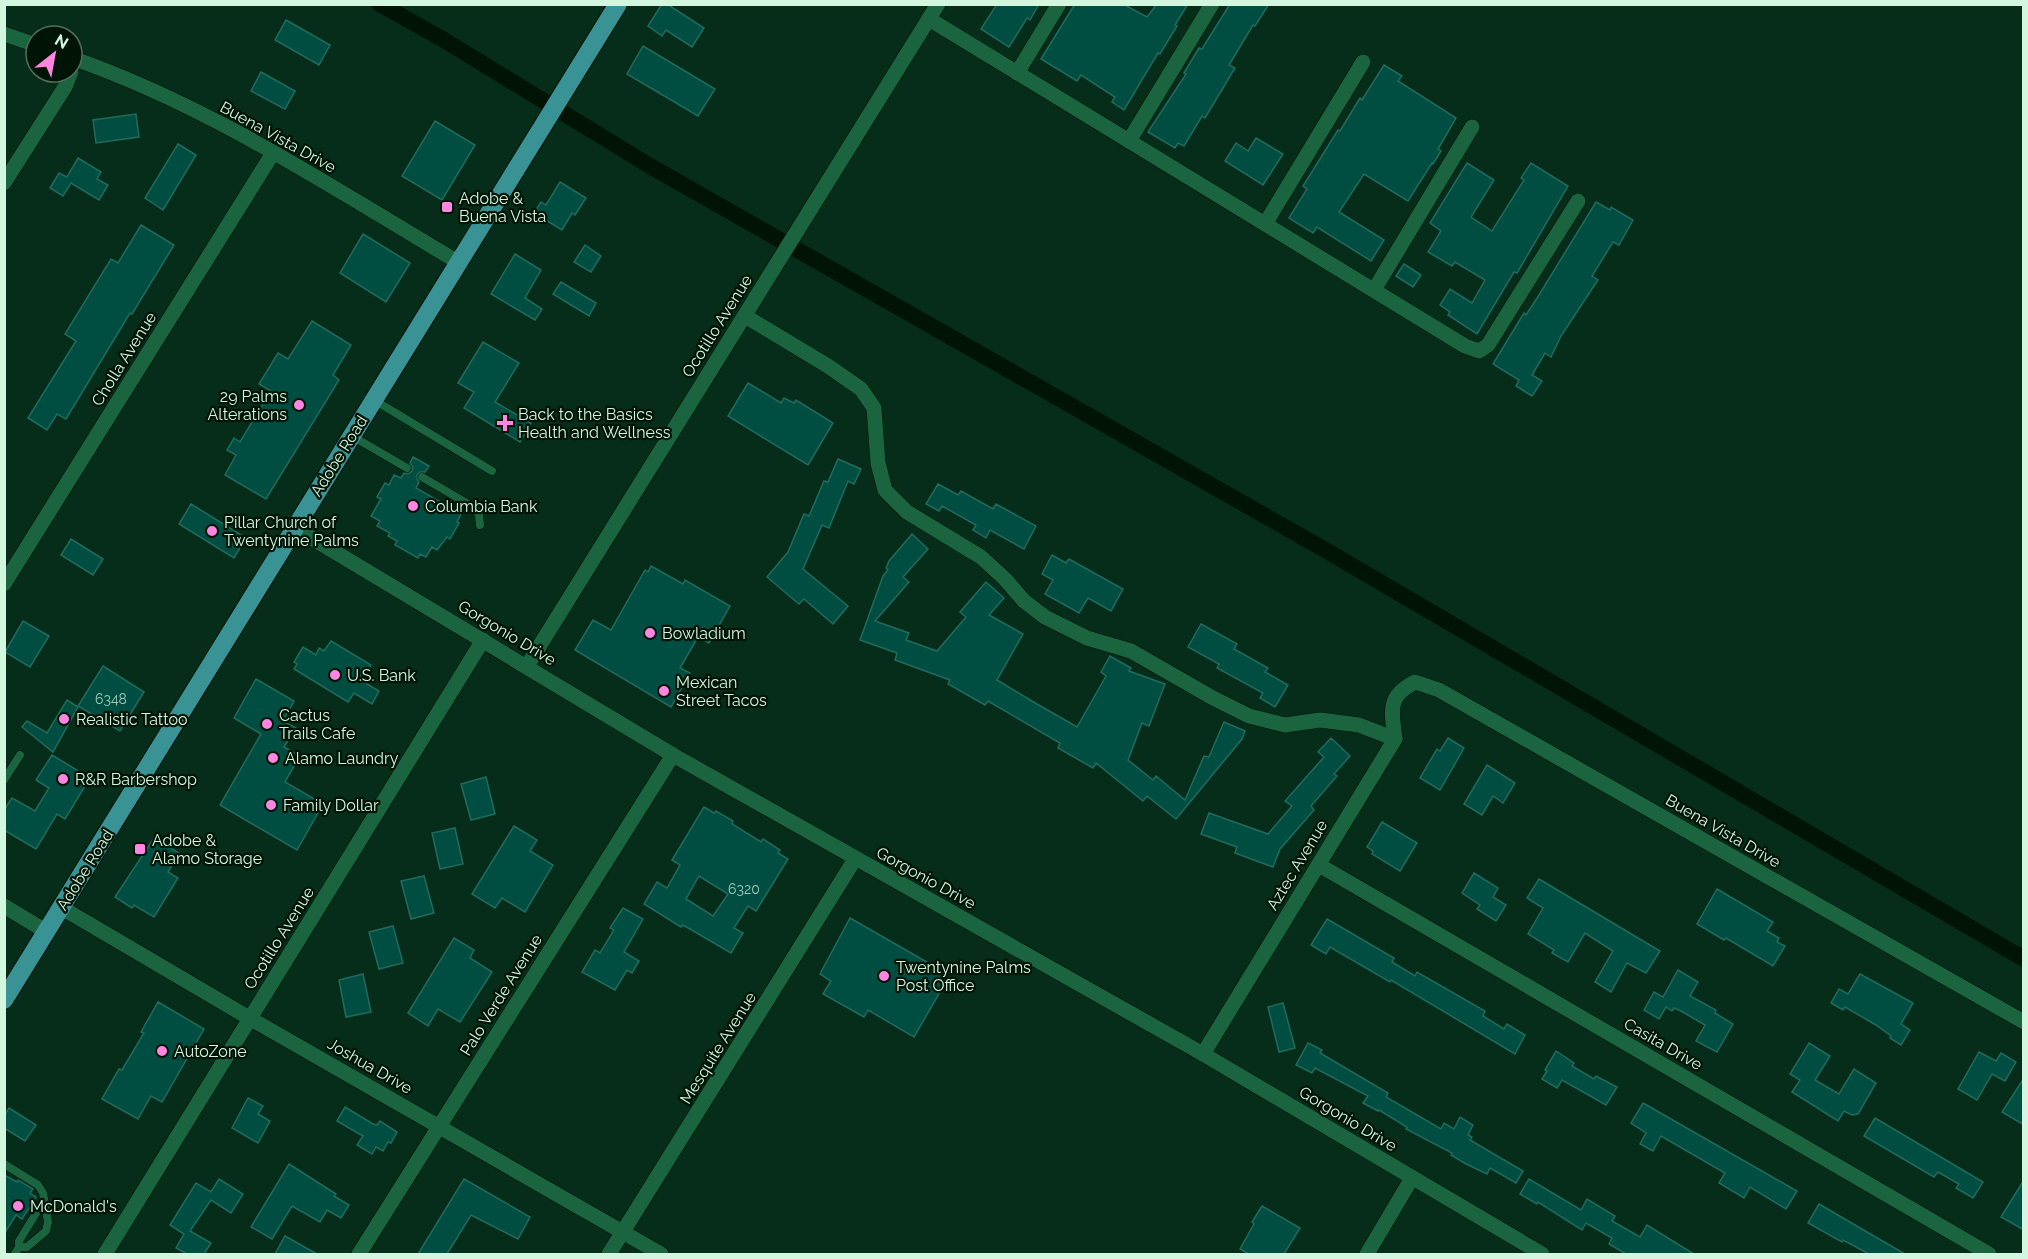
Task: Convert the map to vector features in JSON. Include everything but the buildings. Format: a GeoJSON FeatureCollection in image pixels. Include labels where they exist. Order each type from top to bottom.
{"type":"FeatureCollection","features":[{"type":"Feature","properties":{"kind":"main road","name":"Adobe Road"},"geometry":{"type":"LineString","coordinates":[[4,1000],[618,4]]}},
{"type":"Feature","properties":{"kind":"street","name":"Ocotillo Avenue"},"geometry":{"type":"LineString","coordinates":[[526,666],[938,4]]}},
{"type":"Feature","properties":{"kind":"street"},"geometry":{"type":"LineString","coordinates":[[1017,73],[1059,4]]}},
{"type":"Feature","properties":{"kind":"street"},"geometry":{"type":"LineString","coordinates":[[1130,141],[1212,4]]}},
{"type":"Feature","properties":{"kind":"street"},"geometry":{"type":"LineString","coordinates":[[929,19],[1465,346],[1479,351],[1488,345],[1578,201]]}},
{"type":"Feature","properties":{"kind":"street"},"geometry":{"type":"LineString","coordinates":[[4,34],[24,41]]}},
{"type":"Feature","properties":{"kind":"street"},"geometry":{"type":"LineString","coordinates":[[1265,224],[1363,62]]}},
{"type":"Feature","properties":{"kind":"street","name":"Buena Vista Drive"},"geometry":{"type":"LineString","coordinates":[[84,68],[170,98],[273,153],[458,262]]}},
{"type":"Feature","properties":{"kind":"street"},"geometry":{"type":"LineString","coordinates":[[4,183],[66,84]]}},
{"type":"Feature","properties":{"kind":"street"},"geometry":{"type":"LineString","coordinates":[[1374,290],[1472,127]]}},
{"type":"Feature","properties":{"kind":"street","name":"Cholla Avenue"},"geometry":{"type":"LineString","coordinates":[[4,584],[273,153]]}},
{"type":"Feature","properties":{"kind":"street"},"geometry":{"type":"LineString","coordinates":[[745,316],[828,366],[861,389],[873,408],[878,463],[885,490],[907,512],[981,557],[1024,601],[1045,617],[1087,639],[1131,651],[1249,716],[1285,724],[1320,720],[1359,725],[1395,740]]}},
{"type":"Feature","properties":{"kind":"street","name":"Gorgonio Drive"},"geometry":{"type":"LineString","coordinates":[[296,528],[673,755],[1203,1054],[1542,1254]]}},
{"type":"Feature","properties":{"kind":"street","name":"Ocotillo Avenue"},"geometry":{"type":"LineString","coordinates":[[105,1254],[483,640]]}},
{"type":"Feature","properties":{"kind":"street","name":"Buena Vista Drive"},"geometry":{"type":"LineString","coordinates":[[1395,740],[1392,706],[1402,689],[1415,682],[1439,690],[2024,1023]]}},
{"type":"Feature","properties":{"kind":"street","name":"Aztec Avenue"},"geometry":{"type":"LineString","coordinates":[[1203,1054],[1395,740]]}},
{"type":"Feature","properties":{"kind":"street","name":"Palo Verde Avenue"},"geometry":{"type":"LineString","coordinates":[[359,1254],[673,755]]}},
{"type":"Feature","properties":{"kind":"street","name":"Mesquite Avenue"},"geometry":{"type":"LineString","coordinates":[[609,1254],[855,859]]}},
{"type":"Feature","properties":{"kind":"street","name":"Casita Drive"},"geometry":{"type":"LineString","coordinates":[[1319,865],[1989,1254]]}},
{"type":"Feature","properties":{"kind":"street"},"geometry":{"type":"LineString","coordinates":[[4,906],[47,932]]}},
{"type":"Feature","properties":{"kind":"street","name":"Joshua Drive"},"geometry":{"type":"LineString","coordinates":[[62,908],[662,1254]]}},
{"type":"Feature","properties":{"kind":"street"},"geometry":{"type":"LineString","coordinates":[[1367,1254],[1412,1178]]}},
{"type":"Feature","properties":{"kind":"lane"},"geometry":{"type":"LineString","coordinates":[[374,400],[492,471]]}},
{"type":"Feature","properties":{"kind":"lane"},"geometry":{"type":"LineString","coordinates":[[352,436],[406,468]]}},
{"type":"Feature","properties":{"kind":"lane"},"geometry":{"type":"LineString","coordinates":[[422,477],[475,508],[479,515],[480,525]]}},
{"type":"Feature","properties":{"kind":"lane"},"geometry":{"type":"LineString","coordinates":[[4,780],[20,755]]}},
{"type":"Feature","properties":{"kind":"lane"},"geometry":{"type":"LineString","coordinates":[[4,1164],[38,1185],[43,1193],[48,1222],[46,1232],[27,1247],[17,1251]]}},
{"type":"Feature","properties":{"kind":"lane"},"geometry":{"type":"LineString","coordinates":[[17,1251],[19,1241],[43,1202]]}},
{"type":"Feature","properties":{"kind":"waterway"},"geometry":{"type":"LineString","coordinates":[[380,4],[444,40],[650,166],[1327,551],[2024,959]]}},
{"type":"Feature","properties":{"kind":"place","name":"Adobe & Buena Vista"},"geometry":{"type":"Point","coordinates":[447,207]}},
{"type":"Feature","properties":{"kind":"place","name":"29 Palms Alterations"},"geometry":{"type":"Point","coordinates":[299,405]}},
{"type":"Feature","properties":{"kind":"place","name":"Back to the Basics Health and Wellness"},"geometry":{"type":"Point","coordinates":[505,423]}},
{"type":"Feature","properties":{"kind":"place","name":"Columbia Bank"},"geometry":{"type":"Point","coordinates":[413,506]}},
{"type":"Feature","properties":{"kind":"place","name":"Pillar Church of Twentynine Palms"},"geometry":{"type":"Point","coordinates":[212,531]}},
{"type":"Feature","properties":{"kind":"place","name":"Bowladium"},"geometry":{"type":"Point","coordinates":[650,633]}},
{"type":"Feature","properties":{"kind":"place","name":"U.S. Bank"},"geometry":{"type":"Point","coordinates":[335,675]}},
{"type":"Feature","properties":{"kind":"place","name":"Mexican Street Tacos"},"geometry":{"type":"Point","coordinates":[664,691]}},
{"type":"Feature","properties":{"kind":"place","name":"Realistic Tattoo"},"geometry":{"type":"Point","coordinates":[64,719]}},
{"type":"Feature","properties":{"kind":"place","name":"Cactus Trails Cafe"},"geometry":{"type":"Point","coordinates":[267,724]}},
{"type":"Feature","properties":{"kind":"place","name":"Alamo Laundry"},"geometry":{"type":"Point","coordinates":[273,758]}},
{"type":"Feature","properties":{"kind":"place","name":"R&R Barbershop"},"geometry":{"type":"Point","coordinates":[63,779]}},
{"type":"Feature","properties":{"kind":"place","name":"Family Dollar"},"geometry":{"type":"Point","coordinates":[271,805]}},
{"type":"Feature","properties":{"kind":"place","name":"Adobe & Alamo Storage"},"geometry":{"type":"Point","coordinates":[140,849]}},
{"type":"Feature","properties":{"kind":"place","name":"Twentynine Palms Post Office"},"geometry":{"type":"Point","coordinates":[884,976]}},
{"type":"Feature","properties":{"kind":"place","name":"AutoZone"},"geometry":{"type":"Point","coordinates":[162,1051]}},
{"type":"Feature","properties":{"kind":"place","name":"McDonald's"},"geometry":{"type":"Point","coordinates":[18,1206]}}]}
